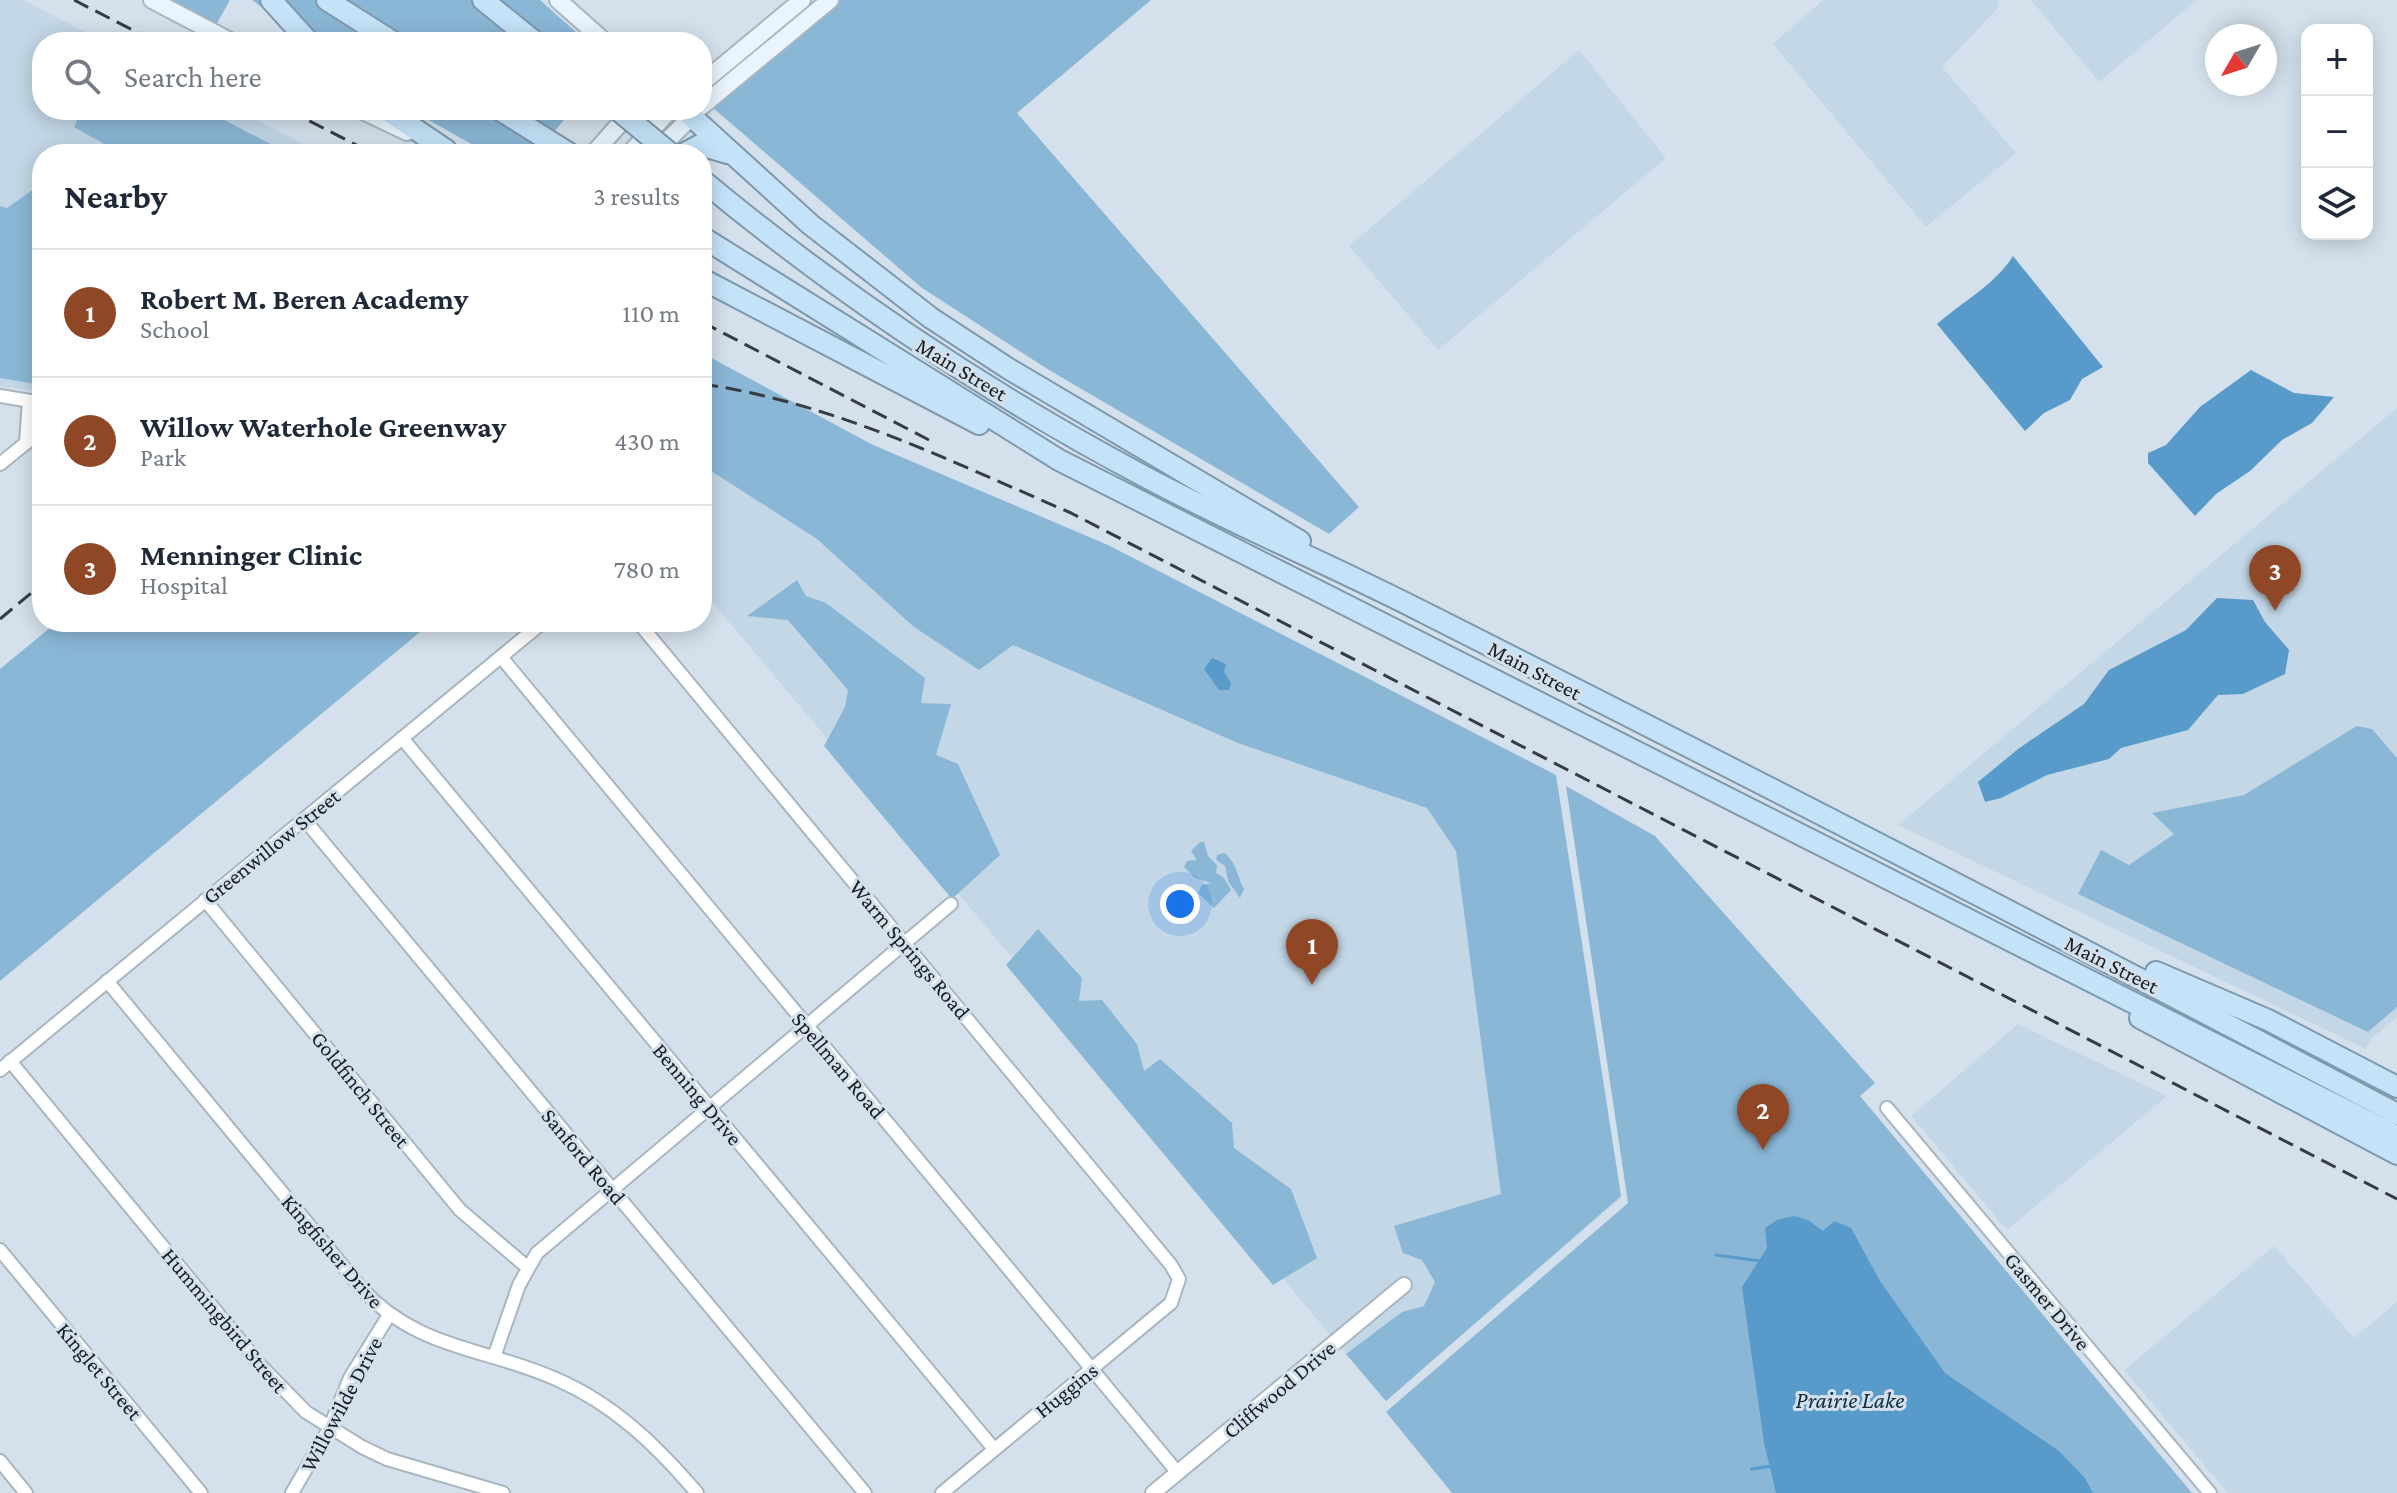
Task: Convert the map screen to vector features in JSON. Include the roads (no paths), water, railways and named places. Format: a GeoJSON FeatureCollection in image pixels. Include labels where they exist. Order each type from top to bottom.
{"type":"FeatureCollection","features":[{"type":"Feature","properties":{"kind":"highway"},"geometry":{"type":"LineString","coordinates":[[271,0],[300,32]]}},
{"type":"Feature","properties":{"kind":"highway"},"geometry":{"type":"LineString","coordinates":[[327,0],[377,32]]}},
{"type":"Feature","properties":{"kind":"highway"},"geometry":{"type":"LineString","coordinates":[[483,0],[523,32]]}},
{"type":"Feature","properties":{"kind":"highway"},"geometry":{"type":"LineString","coordinates":[[402,120],[439,144]]}},
{"type":"Feature","properties":{"kind":"highway"},"geometry":{"type":"LineString","coordinates":[[516,120],[554,144]]}},
{"type":"Feature","properties":{"kind":"highway"},"geometry":{"type":"LineString","coordinates":[[630,120],[659,144]]}},
{"type":"Feature","properties":{"kind":"highway"},"geometry":{"type":"LineString","coordinates":[[701,120],[731,154],[811,225],[931,318],[1009,369],[1297,537],[1314,556]]}},
{"type":"Feature","properties":{"kind":"highway"},"geometry":{"type":"LineString","coordinates":[[712,148],[731,154]]}},
{"type":"Feature","properties":{"kind":"highway","name":"Main Street"},"geometry":{"type":"LineString","coordinates":[[712,188],[927,350],[1140,474],[1314,556],[2125,970],[2397,1114]]}},
{"type":"Feature","properties":{"kind":"highway","name":"Main Street"},"geometry":{"type":"LineString","coordinates":[[712,243],[1084,473],[2397,1136]]}},
{"type":"Feature","properties":{"kind":"highway"},"geometry":{"type":"LineString","coordinates":[[712,284],[1013,442],[1084,473]]}},
{"type":"Feature","properties":{"kind":"highway"},"geometry":{"type":"LineString","coordinates":[[2008,937],[2168,1035],[2397,1154]]}},
{"type":"Feature","properties":{"kind":"highway"},"geometry":{"type":"LineString","coordinates":[[2125,970],[2148,968],[2268,1020],[2397,1087]]}},
{"type":"Feature","properties":{"kind":"main road"},"geometry":{"type":"LineString","coordinates":[[152,0],[213,32]]}},
{"type":"Feature","properties":{"kind":"main road"},"geometry":{"type":"LineString","coordinates":[[558,0],[594,32]]}},
{"type":"Feature","properties":{"kind":"main road"},"geometry":{"type":"LineString","coordinates":[[712,76],[809,4],[830,0]]}},
{"type":"Feature","properties":{"kind":"main road"},"geometry":{"type":"LineString","coordinates":[[712,93],[809,4]]}},
{"type":"Feature","properties":{"kind":"main road"},"geometry":{"type":"LineString","coordinates":[[382,120],[434,144]]}},
{"type":"Feature","properties":{"kind":"main road"},"geometry":{"type":"LineString","coordinates":[[602,144],[623,120]]}},
{"type":"Feature","properties":{"kind":"main road"},"geometry":{"type":"LineString","coordinates":[[638,144],[661,120]]}},
{"type":"Feature","properties":{"kind":"main road"},"geometry":{"type":"LineString","coordinates":[[663,144],[685,120]]}},
{"type":"Feature","properties":{"kind":"street"},"geometry":{"type":"LineString","coordinates":[[0,396],[32,401]]}},
{"type":"Feature","properties":{"kind":"street"},"geometry":{"type":"LineString","coordinates":[[26,443],[32,416]]}},
{"type":"Feature","properties":{"kind":"street"},"geometry":{"type":"LineString","coordinates":[[0,464],[32,438]]}},
{"type":"Feature","properties":{"kind":"street","name":"Greenwillow Street"},"geometry":{"type":"LineString","coordinates":[[5,1066],[531,632]]}},
{"type":"Feature","properties":{"kind":"street","name":"Warm Springs Road"},"geometry":{"type":"LineString","coordinates":[[646,632],[1171,1265],[1179,1279]]}},
{"type":"Feature","properties":{"kind":"street","name":"Spellman Road"},"geometry":{"type":"LineString","coordinates":[[501,657],[1178,1473]]}},
{"type":"Feature","properties":{"kind":"street","name":"Benning Drive"},"geometry":{"type":"LineString","coordinates":[[402,738],[994,1449]]}},
{"type":"Feature","properties":{"kind":"street","name":"Sanford Road"},"geometry":{"type":"LineString","coordinates":[[304,819],[865,1493]]}},
{"type":"Feature","properties":{"kind":"street","name":"Goldfinch Street"},"geometry":{"type":"LineString","coordinates":[[205,900],[460,1210],[527,1267]]}},
{"type":"Feature","properties":{"kind":"street"},"geometry":{"type":"LineString","coordinates":[[494,1357],[527,1267],[553,1238],[951,904]]}},
{"type":"Feature","properties":{"kind":"street","name":"Kingfisher Drive"},"geometry":{"type":"LineString","coordinates":[[107,981],[361,1288],[389,1315],[435,1341],[554,1378],[617,1414],[662,1453],[697,1493]]}},
{"type":"Feature","properties":{"kind":"street","name":"Hummingbird Street"},"geometry":{"type":"LineString","coordinates":[[5,1066],[271,1378],[329,1429],[387,1459],[503,1493]]}},
{"type":"Feature","properties":{"kind":"street","name":"Gasmer Drive"},"geometry":{"type":"LineString","coordinates":[[1887,1108],[2210,1493]]}},
{"type":"Feature","properties":{"kind":"street","name":"Kinglet Street"},"geometry":{"type":"LineString","coordinates":[[0,1250],[201,1493]]}},
{"type":"Feature","properties":{"kind":"street","name":"Huggins"},"geometry":{"type":"LineString","coordinates":[[942,1493],[1171,1303],[1179,1279]]}},
{"type":"Feature","properties":{"kind":"street","name":"Cliffwood Drive"},"geometry":{"type":"LineString","coordinates":[[1153,1493],[1404,1285]]}},
{"type":"Feature","properties":{"kind":"street","name":"Willowilde Drive"},"geometry":{"type":"LineString","coordinates":[[292,1493],[329,1429],[350,1378],[389,1315]]}},
{"type":"Feature","properties":{"kind":"street"},"geometry":{"type":"LineString","coordinates":[[0,1461],[26,1493]]}},
{"type":"Feature","properties":{"kind":"water"},"geometry":{"type":"Polygon","coordinates":[[[2013,256],[2103,367],[2082,379],[2070,400],[2044,413],[2025,431],[1937,324],[1988,284],[2013,256]]]}},
{"type":"Feature","properties":{"kind":"water"},"geometry":{"type":"Polygon","coordinates":[[[2251,370],[2294,393],[2334,397],[2312,423],[2282,440],[2250,471],[2216,494],[2195,516],[2148,463],[2148,453],[2166,445],[2200,407],[2251,370]]]}},
{"type":"Feature","properties":{"kind":"water"},"geometry":{"type":"Polygon","coordinates":[[[2217,598],[2253,600],[2265,622],[2289,650],[2285,674],[2243,694],[2218,695],[2188,730],[2121,748],[2109,759],[2047,775],[2001,798],[1985,802],[1978,782],[2018,749],[2084,704],[2109,670],[2186,630],[2217,598]]]}},
{"type":"Feature","properties":{"kind":"water"},"geometry":{"type":"Polygon","coordinates":[[[1212,658],[1226,664],[1224,672],[1231,683],[1229,690],[1219,690],[1204,669],[1212,658]]]}},
{"type":"Feature","properties":{"kind":"water","name":"Prairie Lake"},"geometry":{"type":"Polygon","coordinates":[[[1794,1216],[1808,1220],[1823,1231],[1834,1221],[1851,1228],[1880,1281],[1945,1373],[2059,1451],[2085,1478],[2093,1493],[1776,1493],[1764,1443],[1742,1287],[1767,1248],[1765,1228],[1777,1220],[1794,1216]]]}},
{"type":"Feature","properties":{"kind":"waterway"},"geometry":{"type":"LineString","coordinates":[[1716,1255],[1760,1261]]}},
{"type":"Feature","properties":{"kind":"waterway"},"geometry":{"type":"LineString","coordinates":[[1752,1469],[1772,1466]]}},
{"type":"Feature","properties":{"kind":"railway"},"geometry":{"type":"LineString","coordinates":[[74,0],[136,32]]}},
{"type":"Feature","properties":{"kind":"railway"},"geometry":{"type":"LineString","coordinates":[[308,120],[354,144]]}},
{"type":"Feature","properties":{"kind":"railway"},"geometry":{"type":"LineString","coordinates":[[712,327],[929,440]]}},
{"type":"Feature","properties":{"kind":"railway"},"geometry":{"type":"LineString","coordinates":[[712,386],[751,393],[845,419],[936,454],[1071,513],[2397,1199]]}},
{"type":"Feature","properties":{"kind":"railway"},"geometry":{"type":"LineString","coordinates":[[0,619],[32,592]]}},
{"type":"Feature","properties":{"kind":"place","name":"Menninger Clinic"},"geometry":{"type":"Point","coordinates":[2275,611]}},
{"type":"Feature","properties":{"kind":"place","name":"Robert M. Beren Academy"},"geometry":{"type":"Point","coordinates":[1312,985]}},
{"type":"Feature","properties":{"kind":"place","name":"Willow Waterhole Greenway"},"geometry":{"type":"Point","coordinates":[1763,1150]}}]}
